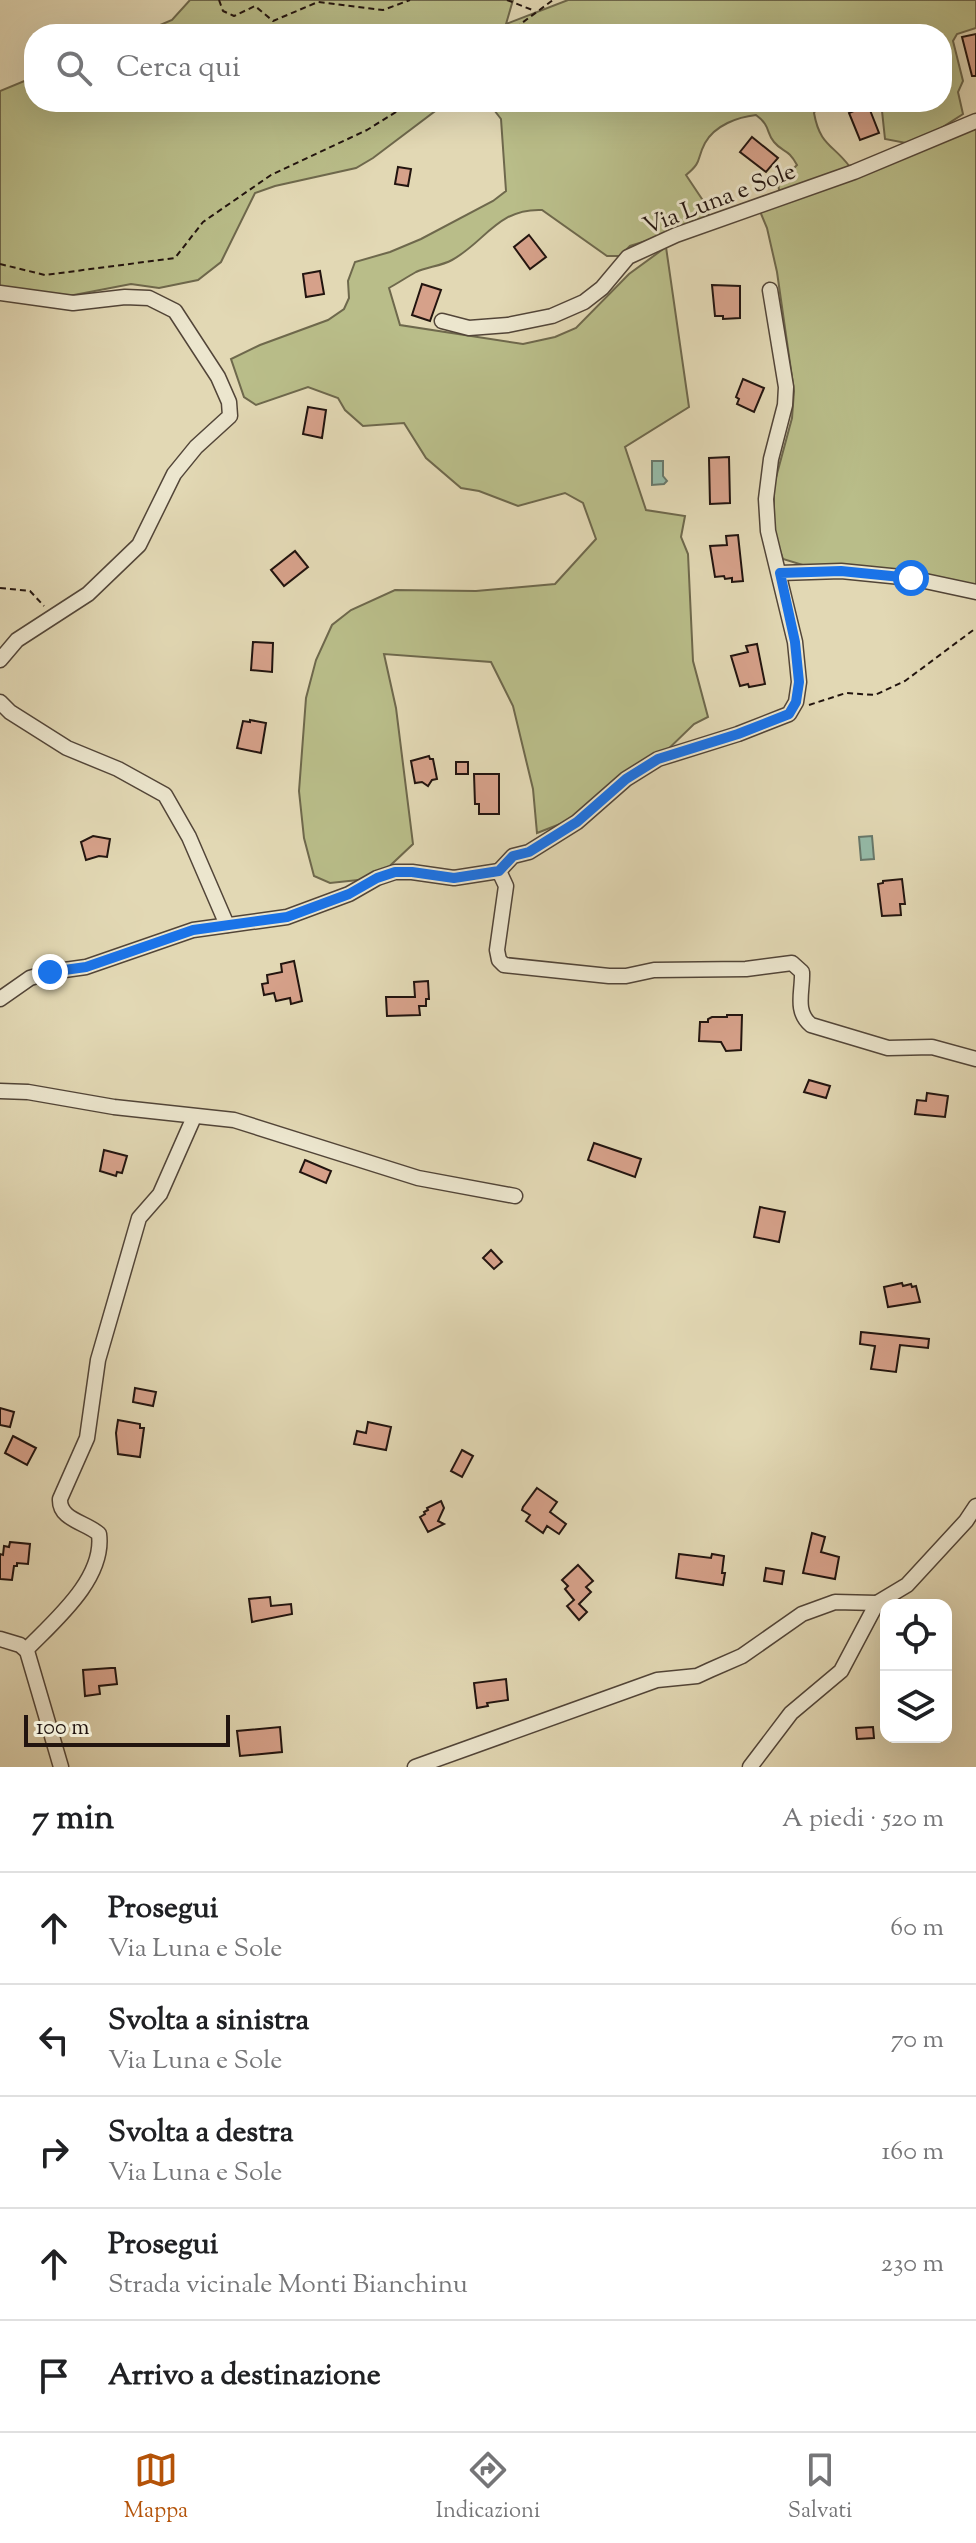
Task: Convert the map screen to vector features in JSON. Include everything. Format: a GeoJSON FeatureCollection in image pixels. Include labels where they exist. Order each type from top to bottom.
{"type":"FeatureCollection","features":[{"type":"Feature","properties":{"kind":"street","name":"Via Luna e Sole"},"geometry":{"type":"LineString","coordinates":[[442,321],[469,328],[508,325],[552,316],[584,302],[602,288],[628,257],[676,235],[854,172],[976,121]]}},
{"type":"Feature","properties":{"kind":"street"},"geometry":{"type":"LineString","coordinates":[[0,999],[30,978],[86,967],[193,930],[287,917],[349,894],[395,872],[454,878],[499,871],[513,856],[529,852],[577,822],[626,779],[658,759],[789,714],[796,702],[799,682],[795,642],[780,573],[768,536],[766,499],[786,387],[770,290]]}},
{"type":"Feature","properties":{"kind":"street"},"geometry":{"type":"LineString","coordinates":[[0,293],[73,303],[125,297],[149,298],[175,311],[218,377],[229,402],[230,416],[196,447],[174,474],[139,545],[88,594],[17,640],[0,660]]}},
{"type":"Feature","properties":{"kind":"street"},"geometry":{"type":"LineString","coordinates":[[780,573],[841,571],[911,578],[976,592]]}},
{"type":"Feature","properties":{"kind":"street"},"geometry":{"type":"LineString","coordinates":[[0,702],[10,712],[67,748],[118,769],[165,795],[189,837],[227,925]]}},
{"type":"Feature","properties":{"kind":"street"},"geometry":{"type":"LineString","coordinates":[[499,871],[506,886],[497,950],[499,960],[504,965],[531,970],[626,976],[654,970],[746,969],[792,963],[802,972],[800,1010],[806,1021],[817,1027],[888,1048],[932,1047],[976,1059]]}},
{"type":"Feature","properties":{"kind":"street"},"geometry":{"type":"LineString","coordinates":[[0,1091],[28,1092],[114,1107],[234,1120],[418,1178],[515,1196]]}},
{"type":"Feature","properties":{"kind":"street"},"geometry":{"type":"LineString","coordinates":[[26,1650],[93,1575],[99,1534],[64,1514],[60,1499],[87,1438],[98,1360],[139,1218],[160,1194],[194,1117]]}},
{"type":"Feature","properties":{"kind":"street"},"geometry":{"type":"LineString","coordinates":[[750,1767],[791,1713],[841,1671],[877,1603],[907,1585],[976,1506]]}},
{"type":"Feature","properties":{"kind":"street"},"geometry":{"type":"LineString","coordinates":[[415,1767],[657,1680],[697,1676],[742,1656],[802,1614],[835,1602],[877,1603]]}},
{"type":"Feature","properties":{"kind":"street"},"geometry":{"type":"LineString","coordinates":[[0,1639],[26,1650],[34,1668],[61,1767]]}},
{"type":"Feature","properties":{"kind":"path"},"geometry":{"type":"LineString","coordinates":[[219,0],[223,11],[234,16],[255,6],[273,21],[318,2],[383,10],[410,0]]}},
{"type":"Feature","properties":{"kind":"path"},"geometry":{"type":"LineString","coordinates":[[507,0],[536,11]]}},
{"type":"Feature","properties":{"kind":"path"},"geometry":{"type":"LineString","coordinates":[[520,24],[553,0]]}},
{"type":"Feature","properties":{"kind":"path"},"geometry":{"type":"LineString","coordinates":[[0,264],[45,275],[175,258],[203,222],[271,175],[367,130],[396,112]]}},
{"type":"Feature","properties":{"kind":"path"},"geometry":{"type":"LineString","coordinates":[[0,588],[30,591],[53,616]]}},
{"type":"Feature","properties":{"kind":"path"},"geometry":{"type":"LineString","coordinates":[[789,714],[821,699],[846,693],[875,695],[905,681],[976,628]]}},
{"type":"Feature","properties":{"kind":"shaded area"},"geometry":{"type":"Polygon","coordinates":[[[190,0],[513,0],[506,24],[163,24],[172,20],[190,0]]]}},
{"type":"Feature","properties":{"kind":"shaded area"},"geometry":{"type":"Polygon","coordinates":[[[568,0],[976,0],[976,28],[957,34],[953,41],[963,81],[958,92],[963,114],[938,130],[906,143],[885,139],[882,112],[952,112],[952,24],[506,24],[568,0]]]}},
{"type":"Feature","properties":{"kind":"shaded area"},"geometry":{"type":"Polygon","coordinates":[[[24,81],[24,112],[434,112],[356,168],[255,193],[221,262],[198,280],[159,288],[131,284],[48,300],[0,292],[0,91],[24,81]]]}},
{"type":"Feature","properties":{"kind":"shaded area"},"geometry":{"type":"Polygon","coordinates":[[[496,112],[815,112],[820,132],[850,167],[780,195],[778,184],[797,165],[774,142],[761,119],[756,115],[742,118],[721,127],[709,137],[697,163],[686,175],[708,208],[709,216],[672,233],[630,246],[620,256],[607,256],[542,210],[527,211],[503,220],[452,260],[416,272],[389,288],[400,325],[523,344],[555,337],[576,328],[629,274],[666,247],[689,407],[625,447],[646,510],[685,516],[681,537],[688,554],[693,661],[708,717],[694,724],[658,759],[586,814],[537,833],[533,789],[513,706],[491,662],[384,654],[396,708],[413,844],[377,878],[330,883],[314,876],[304,838],[299,791],[306,698],[316,660],[332,625],[351,610],[395,590],[476,591],[555,584],[596,539],[583,503],[565,493],[518,506],[479,491],[461,488],[426,458],[404,423],[363,426],[345,410],[338,398],[308,387],[256,405],[244,397],[231,359],[328,320],[344,309],[349,298],[348,281],[355,262],[421,239],[506,191],[501,119],[496,112]]]}},
{"type":"Feature","properties":{"kind":"shaded area"},"geometry":{"type":"Polygon","coordinates":[[[976,126],[976,586],[806,566],[783,559],[774,533],[774,485],[792,418],[794,391],[777,272],[767,228],[759,209],[976,126]]]}},
{"type":"Feature","properties":{"kind":"shaded area"},"geometry":{"type":"Polygon","coordinates":[[[652,461],[663,461],[663,476],[667,481],[664,484],[652,485],[652,461]]]}},
{"type":"Feature","properties":{"kind":"shaded area"},"geometry":{"type":"Polygon","coordinates":[[[872,836],[874,859],[861,860],[859,837],[872,836]]]}},
{"type":"Feature","properties":{"kind":"building"},"geometry":{"type":"Polygon","coordinates":[[[976,34],[976,76],[972,76],[962,37],[976,34]]]}},
{"type":"Feature","properties":{"kind":"building"},"geometry":{"type":"Polygon","coordinates":[[[871,112],[879,133],[860,140],[849,113],[871,112]]]}},
{"type":"Feature","properties":{"kind":"building"},"geometry":{"type":"Polygon","coordinates":[[[752,137],[778,158],[766,172],[740,152],[752,137]]]}},
{"type":"Feature","properties":{"kind":"building"},"geometry":{"type":"Polygon","coordinates":[[[398,167],[411,169],[408,186],[395,184],[398,167]]]}},
{"type":"Feature","properties":{"kind":"building"},"geometry":{"type":"Polygon","coordinates":[[[529,235],[546,257],[530,269],[514,247],[529,235]]]}},
{"type":"Feature","properties":{"kind":"building"},"geometry":{"type":"Polygon","coordinates":[[[320,271],[324,294],[306,297],[303,274],[320,271]]]}},
{"type":"Feature","properties":{"kind":"building"},"geometry":{"type":"Polygon","coordinates":[[[422,284],[441,290],[430,321],[412,315],[422,284]]]}},
{"type":"Feature","properties":{"kind":"building"},"geometry":{"type":"Polygon","coordinates":[[[712,285],[740,286],[740,318],[715,316],[712,285]]]}},
{"type":"Feature","properties":{"kind":"building"},"geometry":{"type":"Polygon","coordinates":[[[743,379],[764,388],[754,412],[737,404],[739,399],[736,397],[743,379]]]}},
{"type":"Feature","properties":{"kind":"building"},"geometry":{"type":"Polygon","coordinates":[[[308,407],[326,410],[322,438],[303,434],[308,407]]]}},
{"type":"Feature","properties":{"kind":"building"},"geometry":{"type":"Polygon","coordinates":[[[729,457],[730,503],[710,504],[709,458],[729,457]]]}},
{"type":"Feature","properties":{"kind":"building"},"geometry":{"type":"Polygon","coordinates":[[[738,535],[743,581],[732,582],[732,578],[715,577],[710,546],[727,545],[726,536],[738,535]]]}},
{"type":"Feature","properties":{"kind":"building"},"geometry":{"type":"Polygon","coordinates":[[[295,551],[308,567],[284,586],[271,570],[295,551]]]}},
{"type":"Feature","properties":{"kind":"building"},"geometry":{"type":"Polygon","coordinates":[[[253,642],[273,643],[272,672],[251,670],[253,642]]]}},
{"type":"Feature","properties":{"kind":"building"},"geometry":{"type":"Polygon","coordinates":[[[757,644],[765,684],[740,686],[731,656],[748,652],[746,646],[757,644]]]}},
{"type":"Feature","properties":{"kind":"building"},"geometry":{"type":"Polygon","coordinates":[[[243,721],[266,723],[261,753],[237,748],[243,721]]]}},
{"type":"Feature","properties":{"kind":"building"},"geometry":{"type":"Polygon","coordinates":[[[429,756],[433,759],[437,779],[428,786],[422,782],[415,783],[411,761],[429,756]]]}},
{"type":"Feature","properties":{"kind":"building"},"geometry":{"type":"Polygon","coordinates":[[[456,762],[468,762],[468,774],[456,774],[456,762]]]}},
{"type":"Feature","properties":{"kind":"building"},"geometry":{"type":"Polygon","coordinates":[[[474,774],[499,774],[499,814],[479,814],[479,804],[475,804],[474,774]]]}},
{"type":"Feature","properties":{"kind":"building"},"geometry":{"type":"Polygon","coordinates":[[[93,836],[110,839],[107,857],[86,860],[81,842],[93,836]]]}},
{"type":"Feature","properties":{"kind":"building"},"geometry":{"type":"Polygon","coordinates":[[[902,879],[905,904],[900,904],[901,915],[882,916],[878,884],[902,879]]]}},
{"type":"Feature","properties":{"kind":"building"},"geometry":{"type":"Polygon","coordinates":[[[294,961],[302,1001],[291,1004],[290,998],[276,1001],[274,993],[264,995],[262,984],[268,983],[267,975],[282,972],[281,964],[294,961]]]}},
{"type":"Feature","properties":{"kind":"building"},"geometry":{"type":"Polygon","coordinates":[[[428,981],[429,999],[426,999],[426,1006],[419,1006],[420,1015],[387,1016],[386,997],[415,997],[414,982],[428,981]]]}},
{"type":"Feature","properties":{"kind":"building"},"geometry":{"type":"Polygon","coordinates":[[[727,1015],[742,1015],[741,1050],[726,1051],[721,1042],[699,1041],[700,1022],[727,1015]]]}},
{"type":"Feature","properties":{"kind":"building"},"geometry":{"type":"Polygon","coordinates":[[[809,1080],[830,1086],[826,1098],[804,1092],[809,1080]]]}},
{"type":"Feature","properties":{"kind":"building"},"geometry":{"type":"Polygon","coordinates":[[[927,1093],[948,1096],[945,1117],[915,1114],[917,1100],[926,1101],[927,1093]]]}},
{"type":"Feature","properties":{"kind":"building"},"geometry":{"type":"Polygon","coordinates":[[[594,1143],[641,1159],[635,1177],[588,1160],[594,1143]]]}},
{"type":"Feature","properties":{"kind":"building"},"geometry":{"type":"Polygon","coordinates":[[[104,1150],[127,1156],[122,1173],[117,1172],[116,1176],[100,1171],[104,1150]]]}},
{"type":"Feature","properties":{"kind":"building"},"geometry":{"type":"Polygon","coordinates":[[[305,1160],[331,1171],[326,1183],[300,1172],[305,1160]]]}},
{"type":"Feature","properties":{"kind":"building"},"geometry":{"type":"Polygon","coordinates":[[[760,1207],[785,1212],[779,1242],[754,1237],[760,1207]]]}},
{"type":"Feature","properties":{"kind":"building"},"geometry":{"type":"Polygon","coordinates":[[[491,1250],[502,1262],[494,1269],[483,1258],[491,1250]]]}},
{"type":"Feature","properties":{"kind":"building"},"geometry":{"type":"Polygon","coordinates":[[[902,1283],[903,1286],[916,1286],[920,1302],[888,1307],[884,1287],[902,1283]]]}},
{"type":"Feature","properties":{"kind":"building"},"geometry":{"type":"Polygon","coordinates":[[[861,1332],[929,1339],[928,1348],[900,1345],[896,1372],[871,1369],[875,1346],[860,1344],[861,1332]]]}},
{"type":"Feature","properties":{"kind":"building"},"geometry":{"type":"Polygon","coordinates":[[[135,1388],[156,1392],[153,1406],[133,1402],[135,1388]]]}},
{"type":"Feature","properties":{"kind":"building"},"geometry":{"type":"Polygon","coordinates":[[[0,1408],[14,1412],[10,1427],[0,1425],[0,1408]]]}},
{"type":"Feature","properties":{"kind":"building"},"geometry":{"type":"Polygon","coordinates":[[[118,1420],[140,1424],[140,1428],[144,1428],[140,1457],[118,1454],[118,1420]]]}},
{"type":"Feature","properties":{"kind":"building"},"geometry":{"type":"Polygon","coordinates":[[[368,1422],[391,1427],[386,1450],[354,1444],[357,1431],[366,1433],[368,1422]]]}},
{"type":"Feature","properties":{"kind":"building"},"geometry":{"type":"Polygon","coordinates":[[[13,1436],[36,1448],[27,1465],[5,1453],[13,1436]]]}},
{"type":"Feature","properties":{"kind":"building"},"geometry":{"type":"Polygon","coordinates":[[[462,1450],[473,1456],[462,1477],[451,1471],[462,1450]]]}},
{"type":"Feature","properties":{"kind":"building"},"geometry":{"type":"Polygon","coordinates":[[[537,1488],[557,1502],[550,1512],[566,1524],[559,1534],[547,1526],[543,1533],[526,1521],[530,1515],[522,1510],[523,1507],[537,1488]]]}},
{"type":"Feature","properties":{"kind":"building"},"geometry":{"type":"Polygon","coordinates":[[[441,1501],[444,1508],[438,1521],[444,1524],[428,1532],[420,1517],[427,1508],[441,1501]]]}},
{"type":"Feature","properties":{"kind":"building"},"geometry":{"type":"Polygon","coordinates":[[[812,1533],[825,1537],[821,1552],[839,1557],[835,1579],[803,1573],[812,1533]]]}},
{"type":"Feature","properties":{"kind":"building"},"geometry":{"type":"Polygon","coordinates":[[[10,1542],[30,1544],[28,1564],[17,1563],[14,1566],[12,1580],[0,1579],[0,1554],[3,1555],[4,1546],[9,1547],[10,1542]]]}},
{"type":"Feature","properties":{"kind":"building"},"geometry":{"type":"Polygon","coordinates":[[[679,1554],[711,1558],[712,1554],[724,1556],[723,1585],[676,1578],[679,1554]]]}},
{"type":"Feature","properties":{"kind":"building"},"geometry":{"type":"Polygon","coordinates":[[[578,1565],[593,1581],[586,1587],[591,1592],[579,1604],[587,1612],[579,1620],[567,1606],[574,1600],[562,1580],[578,1565]]]}},
{"type":"Feature","properties":{"kind":"building"},"geometry":{"type":"Polygon","coordinates":[[[766,1568],[784,1571],[782,1584],[764,1581],[766,1568]]]}},
{"type":"Feature","properties":{"kind":"building"},"geometry":{"type":"Polygon","coordinates":[[[270,1597],[271,1606],[291,1604],[292,1614],[252,1622],[249,1599],[270,1597]]]}},
{"type":"Feature","properties":{"kind":"building"},"geometry":{"type":"Polygon","coordinates":[[[115,1668],[117,1684],[99,1686],[100,1694],[85,1696],[83,1670],[115,1668]]]}},
{"type":"Feature","properties":{"kind":"building"},"geometry":{"type":"Polygon","coordinates":[[[506,1679],[508,1700],[477,1708],[474,1683],[506,1679]]]}},
{"type":"Feature","properties":{"kind":"building"},"geometry":{"type":"Polygon","coordinates":[[[280,1727],[282,1752],[240,1756],[237,1731],[280,1727]]]}},
{"type":"Feature","properties":{"kind":"building"},"geometry":{"type":"Polygon","coordinates":[[[873,1727],[874,1738],[857,1739],[856,1728],[873,1727]]]}},
{"type":"Feature","properties":{"kind":"route"},"geometry":{"type":"LineString","coordinates":[[50,972],[86,967],[193,930],[287,917],[349,894],[395,872],[454,878],[499,871],[513,856],[529,852],[577,822],[626,779],[658,759],[789,714],[796,702],[799,682],[795,642],[780,573],[841,571],[911,578]]}}]}
